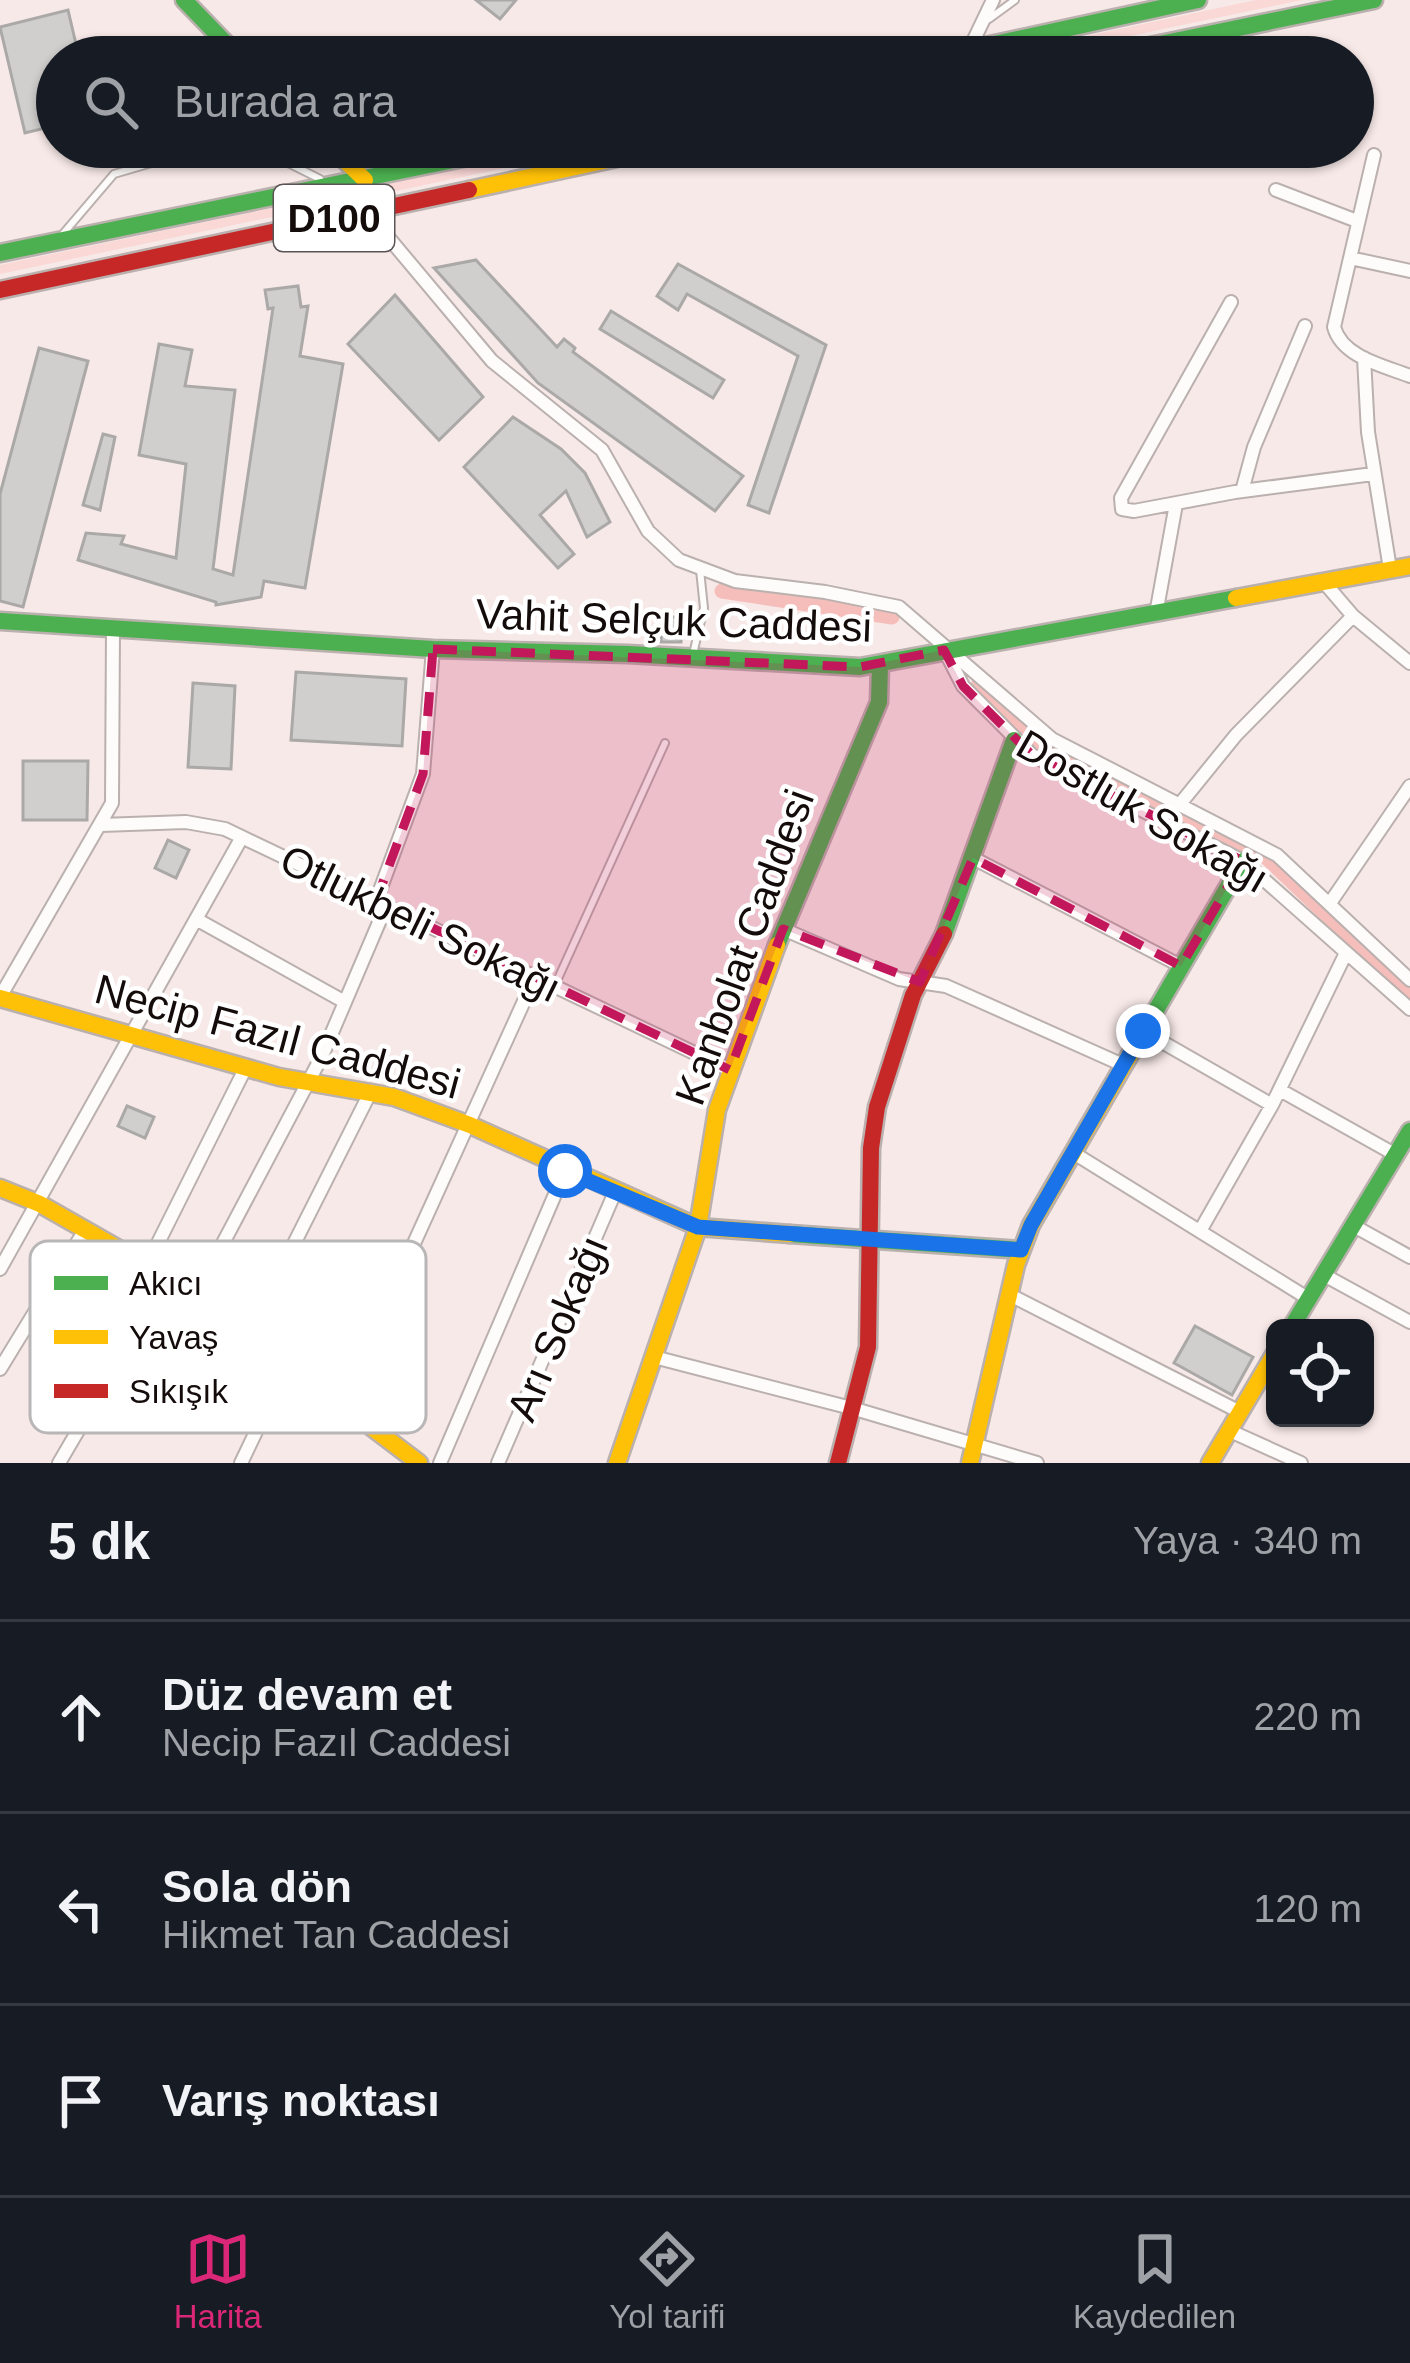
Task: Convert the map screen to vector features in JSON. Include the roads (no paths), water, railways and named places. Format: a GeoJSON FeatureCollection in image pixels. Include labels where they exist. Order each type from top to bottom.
{"type":"FeatureCollection","features":[{"type":"Feature","properties":{"kind":"main road"},"geometry":{"type":"LineString","coordinates":[[184,0],[219,36]]}},
{"type":"Feature","properties":{"kind":"main road"},"geometry":{"type":"LineString","coordinates":[[1033,36],[1198,0]]}},
{"type":"Feature","properties":{"kind":"main road"},"geometry":{"type":"LineString","coordinates":[[1199,36],[1374,0]]}},
{"type":"Feature","properties":{"kind":"main road"},"geometry":{"type":"LineString","coordinates":[[352,168],[364,180]]}},
{"type":"Feature","properties":{"kind":"main road","name":"D100"},"geometry":{"type":"LineString","coordinates":[[0,253],[419,168]]}},
{"type":"Feature","properties":{"kind":"main road","name":"D100"},"geometry":{"type":"LineString","coordinates":[[0,290],[569,168]]}},
{"type":"Feature","properties":{"kind":"main road","name":"Vahit Selçuk Caddesi"},"geometry":{"type":"LineString","coordinates":[[0,621],[434,649],[880,664],[1410,566]]}},
{"type":"Feature","properties":{"kind":"main road","name":"Kanbolat Caddesi"},"geometry":{"type":"LineString","coordinates":[[617,1463],[698,1227],[717,1110],[730,1070],[783,929],[879,701],[880,664]]}},
{"type":"Feature","properties":{"kind":"main road"},"geometry":{"type":"LineString","coordinates":[[838,1463],[868,1347],[868,1239],[877,1107],[1014,740]]}},
{"type":"Feature","properties":{"kind":"main road"},"geometry":{"type":"LineString","coordinates":[[970,1463],[1021,1250],[1072,1152],[1243,861]]}},
{"type":"Feature","properties":{"kind":"main road","name":"Necip Fazıl Caddesi"},"geometry":{"type":"LineString","coordinates":[[0,998],[309,1082],[371,1091],[470,1125],[698,1227],[1021,1250]]}},
{"type":"Feature","properties":{"kind":"main road"},"geometry":{"type":"LineString","coordinates":[[1297,1319],[1402,1152],[1410,1131]]}},
{"type":"Feature","properties":{"kind":"main road"},"geometry":{"type":"LineString","coordinates":[[0,1188],[40,1204],[105,1241]]}},
{"type":"Feature","properties":{"kind":"main road"},"geometry":{"type":"LineString","coordinates":[[1210,1463],[1266,1367]]}},
{"type":"Feature","properties":{"kind":"main road"},"geometry":{"type":"LineString","coordinates":[[377,1433],[410,1460]]}},
{"type":"Feature","properties":{"kind":"street"},"geometry":{"type":"LineString","coordinates":[[976,36],[994,0]]}},
{"type":"Feature","properties":{"kind":"street"},"geometry":{"type":"LineString","coordinates":[[1371,168],[1334,327],[1343,344],[1364,358],[1410,376]]}},
{"type":"Feature","properties":{"kind":"street"},"geometry":{"type":"LineString","coordinates":[[1276,190],[1357,221]]}},
{"type":"Feature","properties":{"kind":"street","name":"Dostluk Sokağı"},"geometry":{"type":"LineString","coordinates":[[366,211],[492,361],[602,450],[660,546],[700,570],[735,581],[898,607],[1052,739],[1277,855],[1410,980]]}},
{"type":"Feature","properties":{"kind":"street"},"geometry":{"type":"LineString","coordinates":[[1350,257],[1410,271]]}},
{"type":"Feature","properties":{"kind":"street"},"geometry":{"type":"LineString","coordinates":[[1231,302],[1119,505],[1128,511],[1373,474]]}},
{"type":"Feature","properties":{"kind":"street"},"geometry":{"type":"LineString","coordinates":[[1241,491],[1253,447],[1304,326]]}},
{"type":"Feature","properties":{"kind":"street"},"geometry":{"type":"LineString","coordinates":[[1364,358],[1373,474],[1390,569]]}},
{"type":"Feature","properties":{"kind":"street"},"geometry":{"type":"LineString","coordinates":[[1156,614],[1176,504]]}},
{"type":"Feature","properties":{"kind":"street"},"geometry":{"type":"LineString","coordinates":[[1323,581],[1353,616],[1410,663]]}},
{"type":"Feature","properties":{"kind":"street"},"geometry":{"type":"LineString","coordinates":[[1180,804],[1236,735],[1353,616]]}},
{"type":"Feature","properties":{"kind":"street"},"geometry":{"type":"LineString","coordinates":[[0,998],[112,803],[113,629]]}},
{"type":"Feature","properties":{"kind":"street"},"geometry":{"type":"LineString","coordinates":[[224,1241],[309,1082],[381,904],[423,774],[434,649]]}},
{"type":"Feature","properties":{"kind":"street","name":"Dostluk Sokağı"},"geometry":{"type":"LineString","coordinates":[[944,650],[963,686],[1014,740],[1052,768],[1243,861],[1410,1009]]}},
{"type":"Feature","properties":{"kind":"street"},"geometry":{"type":"LineString","coordinates":[[1330,903],[1410,786]]}},
{"type":"Feature","properties":{"kind":"street","name":"Otlukbeli Sokağı"},"geometry":{"type":"LineString","coordinates":[[101,825],[202,823],[242,837],[730,1070]]}},
{"type":"Feature","properties":{"kind":"street"},"geometry":{"type":"LineString","coordinates":[[0,1270],[242,837]]}},
{"type":"Feature","properties":{"kind":"street"},"geometry":{"type":"LineString","coordinates":[[973,858],[1181,966]]}},
{"type":"Feature","properties":{"kind":"street"},"geometry":{"type":"LineString","coordinates":[[196,920],[343,1001]]}},
{"type":"Feature","properties":{"kind":"street"},"geometry":{"type":"LineString","coordinates":[[783,929],[885,974],[946,986],[1123,1065]]}},
{"type":"Feature","properties":{"kind":"street"},"geometry":{"type":"LineString","coordinates":[[1200,1231],[1280,1090],[1345,955]]}},
{"type":"Feature","properties":{"kind":"street"},"geometry":{"type":"LineString","coordinates":[[416,1241],[535,977]]}},
{"type":"Feature","properties":{"kind":"street"},"geometry":{"type":"LineString","coordinates":[[1143,1031],[1272,1105]]}},
{"type":"Feature","properties":{"kind":"street"},"geometry":{"type":"LineString","coordinates":[[158,1241],[246,1066]]}},
{"type":"Feature","properties":{"kind":"street"},"geometry":{"type":"LineString","coordinates":[[1280,1090],[1402,1152]]}},
{"type":"Feature","properties":{"kind":"street"},"geometry":{"type":"LineString","coordinates":[[295,1241],[371,1091]]}},
{"type":"Feature","properties":{"kind":"street"},"geometry":{"type":"LineString","coordinates":[[1072,1152],[1309,1299]]}},
{"type":"Feature","properties":{"kind":"street"},"geometry":{"type":"LineString","coordinates":[[440,1463],[565,1171]]}},
{"type":"Feature","properties":{"kind":"street","name":"Arı Sokağı"},"geometry":{"type":"LineString","coordinates":[[498,1463],[616,1192]]}},
{"type":"Feature","properties":{"kind":"street"},"geometry":{"type":"LineString","coordinates":[[1354,1226],[1410,1257]]}},
{"type":"Feature","properties":{"kind":"street"},"geometry":{"type":"LineString","coordinates":[[78,1241],[85,1230]]}},
{"type":"Feature","properties":{"kind":"street"},"geometry":{"type":"LineString","coordinates":[[1324,1275],[1410,1322]]}},
{"type":"Feature","properties":{"kind":"street"},"geometry":{"type":"LineString","coordinates":[[1010,1295],[1238,1411]]}},
{"type":"Feature","properties":{"kind":"street"},"geometry":{"type":"LineString","coordinates":[[0,1369],[30,1320]]}},
{"type":"Feature","properties":{"kind":"street"},"geometry":{"type":"LineString","coordinates":[[654,1357],[1037,1463]]}},
{"type":"Feature","properties":{"kind":"street"},"geometry":{"type":"LineString","coordinates":[[1228,1430],[1301,1463]]}},
{"type":"Feature","properties":{"kind":"street"},"geometry":{"type":"LineString","coordinates":[[59,1463],[77,1433]]}},
{"type":"Feature","properties":{"kind":"street"},"geometry":{"type":"LineString","coordinates":[[241,1463],[256,1433]]}},
{"type":"Feature","properties":{"kind":"lane"},"geometry":{"type":"LineString","coordinates":[[981,25],[1016,0]]}},
{"type":"Feature","properties":{"kind":"lane"},"geometry":{"type":"LineString","coordinates":[[58,241],[114,174],[134,168]]}},
{"type":"Feature","properties":{"kind":"lane"},"geometry":{"type":"LineString","coordinates":[[298,168],[334,186]]}},
{"type":"Feature","properties":{"kind":"lane"},"geometry":{"type":"LineString","coordinates":[[692,657],[704,608],[700,570]]}},
{"type":"Feature","properties":{"kind":"lane"},"geometry":{"type":"LineString","coordinates":[[555,987],[665,743]]}},
{"type":"Feature","properties":{"kind":"waterway"},"geometry":{"type":"LineString","coordinates":[[722,591],[892,617]]}},
{"type":"Feature","properties":{"kind":"waterway"},"geometry":{"type":"LineString","coordinates":[[978,686],[1043,745],[1266,857],[1410,994]]}}]}
